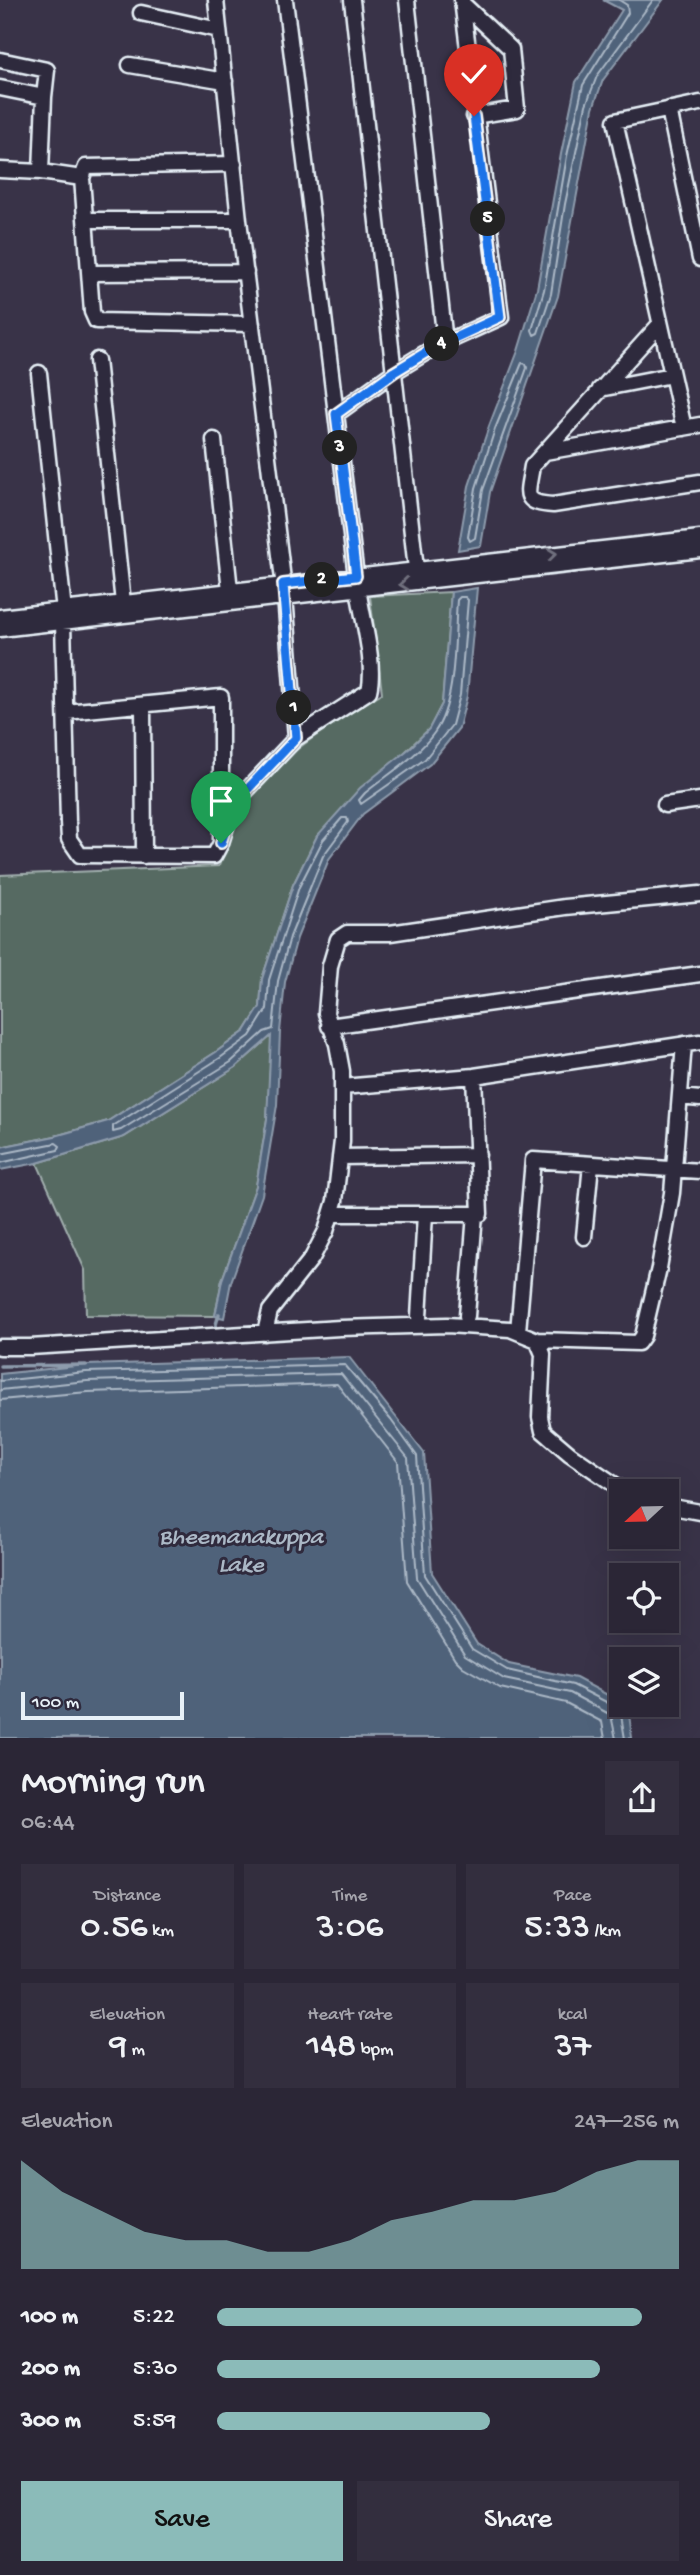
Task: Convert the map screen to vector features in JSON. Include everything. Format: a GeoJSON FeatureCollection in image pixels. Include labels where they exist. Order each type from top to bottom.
{"type":"FeatureCollection","features":[{"type":"Feature","properties":{"kind":"street"},"geometry":{"type":"LineString","coordinates":[[216,0],[239,220],[284,590],[296,738]]}},
{"type":"Feature","properties":{"kind":"street"},"geometry":{"type":"LineString","coordinates":[[39,373],[64,616],[69,839],[79,855],[214,856],[232,808],[244,793],[296,738],[369,691],[371,682],[285,0]]}},
{"type":"Feature","properties":{"kind":"street"},"geometry":{"type":"LineString","coordinates":[[352,0],[416,569]]}},
{"type":"Feature","properties":{"kind":"street"},"geometry":{"type":"LineString","coordinates":[[407,0],[445,342]]}},
{"type":"Feature","properties":{"kind":"street"},"geometry":{"type":"LineString","coordinates":[[336,414],[394,372],[445,342],[500,317],[462,1]]}},
{"type":"Feature","properties":{"kind":"street"},"geometry":{"type":"LineString","coordinates":[[462,1],[511,49],[517,108],[474,116]]}},
{"type":"Feature","properties":{"kind":"street"},"geometry":{"type":"LineString","coordinates":[[141,13],[219,30]]}},
{"type":"Feature","properties":{"kind":"street"},"geometry":{"type":"LineString","coordinates":[[0,60],[47,70],[41,172]]}},
{"type":"Feature","properties":{"kind":"street"},"geometry":{"type":"LineString","coordinates":[[130,65],[225,80]]}},
{"type":"Feature","properties":{"kind":"street"},"geometry":{"type":"LineString","coordinates":[[0,88],[44,97]]}},
{"type":"Feature","properties":{"kind":"street"},"geometry":{"type":"LineString","coordinates":[[684,428],[615,121],[700,103]]}},
{"type":"Feature","properties":{"kind":"street"},"geometry":{"type":"LineString","coordinates":[[669,109],[700,259]]}},
{"type":"Feature","properties":{"kind":"street"},"geometry":{"type":"LineString","coordinates":[[234,164],[86,167],[82,178],[92,312],[98,323],[252,324]]}},
{"type":"Feature","properties":{"kind":"street"},"geometry":{"type":"LineString","coordinates":[[0,170],[82,178]]}},
{"type":"Feature","properties":{"kind":"street"},"geometry":{"type":"LineString","coordinates":[[86,220],[239,220]]}},
{"type":"Feature","properties":{"kind":"street"},"geometry":{"type":"LineString","coordinates":[[90,273],[246,272]]}},
{"type":"Feature","properties":{"kind":"street"},"geometry":{"type":"LineString","coordinates":[[660,324],[532,466],[528,492],[530,500],[535,504],[553,505],[700,482]]}},
{"type":"Feature","properties":{"kind":"street"},"geometry":{"type":"LineString","coordinates":[[97,360],[123,603]]}},
{"type":"Feature","properties":{"kind":"street"},"geometry":{"type":"LineString","coordinates":[[600,389],[672,375]]}},
{"type":"Feature","properties":{"kind":"street"},"geometry":{"type":"LineString","coordinates":[[545,452],[700,425]]}},
{"type":"Feature","properties":{"kind":"street"},"geometry":{"type":"LineString","coordinates":[[214,440],[230,590]]}},
{"type":"Feature","properties":{"kind":"street"},"geometry":{"type":"LineString","coordinates":[[357,582],[416,569],[478,569],[700,538]]}},
{"type":"Feature","properties":{"kind":"street"},"geometry":{"type":"LineString","coordinates":[[0,617],[64,616],[478,569],[700,550]]}},
{"type":"Feature","properties":{"kind":"street"},"geometry":{"type":"LineString","coordinates":[[0,629],[123,603],[230,590],[284,590]]}},
{"type":"Feature","properties":{"kind":"street"},"geometry":{"type":"LineString","coordinates":[[66,712],[221,696],[221,843]]}},
{"type":"Feature","properties":{"kind":"street"},"geometry":{"type":"LineString","coordinates":[[142,705],[144,856]]}},
{"type":"Feature","properties":{"kind":"street"},"geometry":{"type":"LineString","coordinates":[[665,805],[700,800]]}},
{"type":"Feature","properties":{"kind":"street"},"geometry":{"type":"LineString","coordinates":[[265,1333],[270,1311],[313,1258],[326,1231],[335,1201],[340,1157],[341,1062],[326,1013],[330,966],[338,939],[347,933],[390,933],[565,907],[700,894]]}},
{"type":"Feature","properties":{"kind":"street"},"geometry":{"type":"LineString","coordinates":[[329,1026],[700,974]]}},
{"type":"Feature","properties":{"kind":"street"},"geometry":{"type":"LineString","coordinates":[[342,1087],[474,1076],[700,1042]]}},
{"type":"Feature","properties":{"kind":"street"},"geometry":{"type":"LineString","coordinates":[[0,1347],[447,1325],[510,1329],[537,1340],[638,1343],[643,1336],[659,1268],[674,1169],[684,1044]]}},
{"type":"Feature","properties":{"kind":"street"},"geometry":{"type":"LineString","coordinates":[[331,1214],[480,1214],[474,1076]]}},
{"type":"Feature","properties":{"kind":"street"},"geometry":{"type":"LineString","coordinates":[[680,1097],[700,1099]]}},
{"type":"Feature","properties":{"kind":"street"},"geometry":{"type":"LineString","coordinates":[[340,1157],[478,1155]]}},
{"type":"Feature","properties":{"kind":"street"},"geometry":{"type":"LineString","coordinates":[[518,1331],[533,1160],[700,1171]]}},
{"type":"Feature","properties":{"kind":"street"},"geometry":{"type":"LineString","coordinates":[[584,1237],[591,1164]]}},
{"type":"Feature","properties":{"kind":"street"},"geometry":{"type":"LineString","coordinates":[[419,1317],[425,1214]]}},
{"type":"Feature","properties":{"kind":"street"},"geometry":{"type":"LineString","coordinates":[[467,1316],[475,1214]]}},
{"type":"Feature","properties":{"kind":"street"},"geometry":{"type":"LineString","coordinates":[[537,1340],[543,1354],[540,1417],[543,1432],[609,1481]]}},
{"type":"Feature","properties":{"kind":"street"},"geometry":{"type":"LineString","coordinates":[[679,1508],[700,1512]]}},
{"type":"Feature","properties":{"kind":"green space"},"geometry":{"type":"Polygon","coordinates":[[[451,592],[442,704],[429,729],[317,836],[293,885],[262,979],[260,1007],[245,1031],[108,1121],[55,1136],[0,1147],[0,875],[219,866],[232,825],[261,783],[278,765],[318,734],[382,693],[370,596],[451,592]]]}},
{"type":"Feature","properties":{"kind":"green space"},"geometry":{"type":"Polygon","coordinates":[[[272,1035],[267,1119],[256,1186],[222,1280],[215,1316],[86,1315],[85,1270],[37,1163],[124,1137],[236,1067],[272,1035]]]}},
{"type":"Feature","properties":{"kind":"water"},"geometry":{"type":"Polygon","coordinates":[[[603,0],[663,0],[603,80],[593,108],[558,296],[490,492],[481,546],[458,550],[469,486],[518,351],[537,289],[576,82],[622,10],[603,0]]]}},
{"type":"Feature","properties":{"kind":"water"},"geometry":{"type":"Polygon","coordinates":[[[477,588],[467,696],[459,728],[430,764],[363,814],[329,859],[297,938],[285,982],[277,1105],[262,1195],[231,1282],[224,1318],[215,1316],[222,1280],[256,1186],[267,1119],[271,1036],[236,1067],[124,1137],[37,1163],[0,1170],[0,1147],[55,1136],[108,1121],[245,1031],[260,1007],[262,979],[293,885],[317,836],[360,788],[429,729],[442,704],[451,592],[477,588]]]}},
{"type":"Feature","properties":{"kind":"water","name":"Bheemanakuppa Lake"},"geometry":{"type":"Polygon","coordinates":[[[349,1357],[424,1453],[432,1573],[477,1644],[509,1664],[576,1678],[609,1696],[609,1717],[629,1717],[632,1738],[0,1738],[0,1374],[86,1365],[349,1357]]]}},
{"type":"Feature","properties":{"kind":"waterway"},"geometry":{"type":"LineString","coordinates":[[215,1328],[219,1314]]}},
{"type":"Feature","properties":{"kind":"waterway"},"geometry":{"type":"LineString","coordinates":[[0,1366],[86,1365]]}},
{"type":"Feature","properties":{"kind":"route"},"geometry":{"type":"LineString","coordinates":[[221,843],[232,808],[296,738],[283,584],[356,576],[336,414],[394,372],[435,347],[500,317],[474,116]]}}]}
